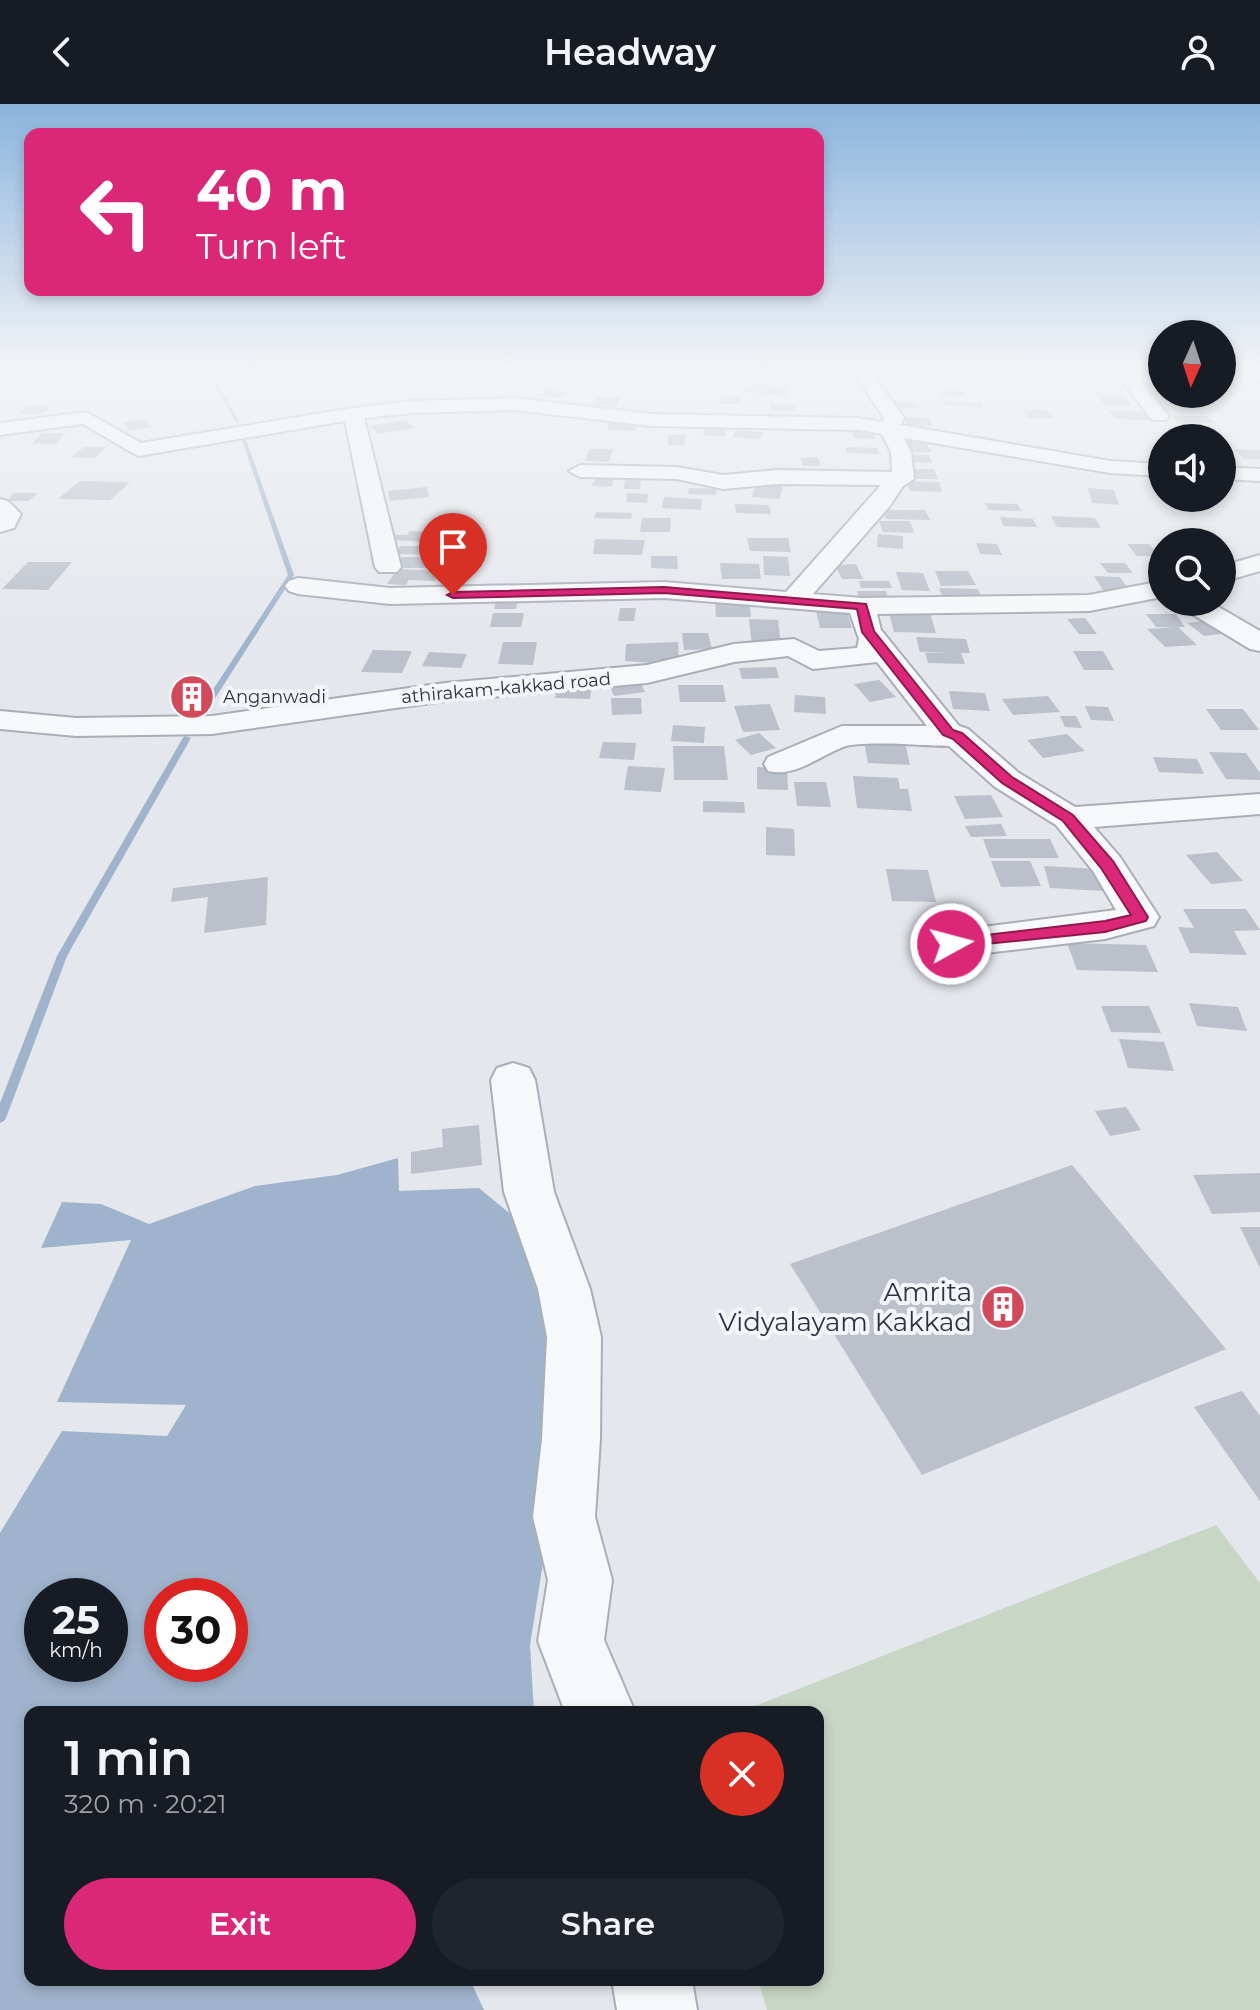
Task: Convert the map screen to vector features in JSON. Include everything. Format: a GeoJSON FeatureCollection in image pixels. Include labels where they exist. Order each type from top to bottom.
{"type":"FeatureCollection","features":[{"type":"Feature","properties":{"kind":"street"},"geometry":{"type":"LineString","coordinates":[[365,458],[388,567]]}},
{"type":"Feature","properties":{"kind":"street"},"geometry":{"type":"LineString","coordinates":[[580,471],[677,473],[723,482],[777,477],[903,479],[901,458]]}},
{"type":"Feature","properties":{"kind":"street"},"geometry":{"type":"LineString","coordinates":[[1058,458],[1110,467],[1148,469]]}},
{"type":"Feature","properties":{"kind":"street"},"geometry":{"type":"LineString","coordinates":[[1236,474],[1260,475]]}},
{"type":"Feature","properties":{"kind":"street"},"geometry":{"type":"LineString","coordinates":[[794,599],[881,502],[896,479]]}},
{"type":"Feature","properties":{"kind":"street"},"geometry":{"type":"LineString","coordinates":[[0,506],[9,514],[6,523],[0,525]]}},
{"type":"Feature","properties":{"kind":"street"},"geometry":{"type":"LineString","coordinates":[[1236,570],[1260,563]]}},
{"type":"Feature","properties":{"kind":"street"},"geometry":{"type":"LineString","coordinates":[[298,586],[390,596],[664,590],[862,606],[949,607],[1089,603],[1148,592]]}},
{"type":"Feature","properties":{"kind":"street"},"geometry":{"type":"LineString","coordinates":[[862,606],[868,632],[948,733],[957,736],[1007,780],[1068,818],[1107,865],[1140,917],[1105,926],[951,944]]}},
{"type":"Feature","properties":{"kind":"street"},"geometry":{"type":"LineString","coordinates":[[1215,616],[1260,643]]}},
{"type":"Feature","properties":{"kind":"street","name":"athirakam-kakkad road"},"geometry":{"type":"LineString","coordinates":[[0,720],[76,727],[212,725],[445,692],[647,674],[734,653],[794,647],[813,660],[869,656],[873,638]]}},
{"type":"Feature","properties":{"kind":"street"},"geometry":{"type":"LineString","coordinates":[[780,764],[842,736],[957,736]]}},
{"type":"Feature","properties":{"kind":"street"},"geometry":{"type":"LineString","coordinates":[[1068,818],[1260,804]]}},
{"type":"Feature","properties":{"kind":"street"},"geometry":{"type":"LineString","coordinates":[[513,1080],[529,1192],[564,1289],[574,1337],[571,1439],[564,1517],[580,1580],[571,1641],[598,1706]]}},
{"type":"Feature","properties":{"kind":"street"},"geometry":{"type":"LineString","coordinates":[[653,1986],[657,2010]]}},
{"type":"Feature","properties":{"kind":"green space"},"geometry":{"type":"Polygon","coordinates":[[[1216,1525],[1260,1583],[1260,2010],[767,2010],[760,1986],[824,1986],[824,1706],[755,1706],[1216,1525]]]}},
{"type":"Feature","properties":{"kind":"water"},"geometry":{"type":"Polygon","coordinates":[[[398,1158],[399,1191],[479,1188],[515,1218],[551,1341],[556,1481],[530,1645],[534,1706],[24,1706],[24,1986],[473,1986],[484,2010],[0,2010],[0,1533],[62,1431],[167,1436],[186,1405],[57,1402],[131,1240],[41,1248],[62,1202],[101,1204],[149,1224],[255,1186],[337,1175],[398,1158]]]}},
{"type":"Feature","properties":{"kind":"building"},"geometry":{"type":"Polygon","coordinates":[[[586,458],[610,458],[609,462],[585,461],[586,458]]]}},
{"type":"Feature","properties":{"kind":"building"},"geometry":{"type":"Polygon","coordinates":[[[800,458],[818,458],[821,466],[803,466],[800,458]]]}},
{"type":"Feature","properties":{"kind":"building"},"geometry":{"type":"Polygon","coordinates":[[[906,458],[930,458],[932,463],[907,462],[906,458]]]}},
{"type":"Feature","properties":{"kind":"building"},"geometry":{"type":"Polygon","coordinates":[[[908,469],[934,469],[938,479],[912,479],[908,469]]]}},
{"type":"Feature","properties":{"kind":"building"},"geometry":{"type":"Polygon","coordinates":[[[595,479],[614,479],[611,487],[591,486],[595,479]]]}},
{"type":"Feature","properties":{"kind":"building"},"geometry":{"type":"Polygon","coordinates":[[[625,480],[641,480],[640,489],[624,489],[625,480]]]}},
{"type":"Feature","properties":{"kind":"building"},"geometry":{"type":"Polygon","coordinates":[[[80,481],[130,482],[110,500],[58,499],[80,481]]]}},
{"type":"Feature","properties":{"kind":"building"},"geometry":{"type":"Polygon","coordinates":[[[907,481],[939,482],[942,492],[910,491],[907,481]]]}},
{"type":"Feature","properties":{"kind":"building"},"geometry":{"type":"Polygon","coordinates":[[[755,484],[783,486],[780,499],[752,497],[755,484]]]}},
{"type":"Feature","properties":{"kind":"building"},"geometry":{"type":"Polygon","coordinates":[[[427,487],[429,497],[390,501],[388,491],[427,487]]]}},
{"type":"Feature","properties":{"kind":"building"},"geometry":{"type":"Polygon","coordinates":[[[689,488],[716,489],[716,495],[688,494],[689,488]]]}},
{"type":"Feature","properties":{"kind":"building"},"geometry":{"type":"Polygon","coordinates":[[[1088,488],[1114,490],[1119,505],[1092,503],[1088,488]]]}},
{"type":"Feature","properties":{"kind":"building"},"geometry":{"type":"Polygon","coordinates":[[[14,493],[37,493],[29,501],[6,501],[14,493]]]}},
{"type":"Feature","properties":{"kind":"building"},"geometry":{"type":"Polygon","coordinates":[[[627,493],[648,494],[647,503],[626,502],[627,493]]]}},
{"type":"Feature","properties":{"kind":"building"},"geometry":{"type":"Polygon","coordinates":[[[664,497],[702,499],[701,510],[662,508],[664,497]]]}},
{"type":"Feature","properties":{"kind":"building"},"geometry":{"type":"Polygon","coordinates":[[[985,503],[1017,504],[1022,511],[989,510],[985,503]]]}},
{"type":"Feature","properties":{"kind":"building"},"geometry":{"type":"Polygon","coordinates":[[[735,504],[769,505],[771,514],[736,513],[735,504]]]}},
{"type":"Feature","properties":{"kind":"building"},"geometry":{"type":"Polygon","coordinates":[[[882,510],[925,510],[930,520],[886,519],[882,510]]]}},
{"type":"Feature","properties":{"kind":"building"},"geometry":{"type":"Polygon","coordinates":[[[596,512],[632,513],[631,519],[594,518],[596,512]]]}},
{"type":"Feature","properties":{"kind":"building"},"geometry":{"type":"Polygon","coordinates":[[[1051,516],[1095,518],[1101,528],[1057,527],[1051,516]]]}},
{"type":"Feature","properties":{"kind":"building"},"geometry":{"type":"Polygon","coordinates":[[[1000,517],[1033,519],[1037,527],[1003,526],[1000,517]]]}},
{"type":"Feature","properties":{"kind":"building"},"geometry":{"type":"Polygon","coordinates":[[[642,518],[671,518],[670,532],[640,532],[642,518]]]}},
{"type":"Feature","properties":{"kind":"building"},"geometry":{"type":"Polygon","coordinates":[[[879,521],[910,521],[914,533],[883,532],[879,521]]]}},
{"type":"Feature","properties":{"kind":"building"},"geometry":{"type":"Polygon","coordinates":[[[410,531],[445,532],[441,543],[394,540],[396,535],[407,535],[410,531]]]}},
{"type":"Feature","properties":{"kind":"building"},"geometry":{"type":"Polygon","coordinates":[[[878,534],[903,536],[903,549],[877,547],[878,534]]]}},
{"type":"Feature","properties":{"kind":"building"},"geometry":{"type":"Polygon","coordinates":[[[747,538],[788,538],[791,552],[750,551],[747,538]]]}},
{"type":"Feature","properties":{"kind":"building"},"geometry":{"type":"Polygon","coordinates":[[[595,539],[645,540],[642,555],[593,554],[595,539]]]}},
{"type":"Feature","properties":{"kind":"building"},"geometry":{"type":"Polygon","coordinates":[[[976,543],[997,544],[1002,555],[980,554],[976,543]]]}},
{"type":"Feature","properties":{"kind":"building"},"geometry":{"type":"Polygon","coordinates":[[[1127,544],[1148,544],[1148,556],[1137,556],[1127,544]]]}},
{"type":"Feature","properties":{"kind":"building"},"geometry":{"type":"Polygon","coordinates":[[[400,546],[437,546],[435,551],[442,551],[441,555],[396,554],[400,546]]]}},
{"type":"Feature","properties":{"kind":"building"},"geometry":{"type":"Polygon","coordinates":[[[651,556],[677,556],[678,569],[651,568],[651,556]]]}},
{"type":"Feature","properties":{"kind":"building"},"geometry":{"type":"Polygon","coordinates":[[[763,556],[788,557],[790,576],[764,575],[763,556]]]}},
{"type":"Feature","properties":{"kind":"building"},"geometry":{"type":"Polygon","coordinates":[[[402,557],[446,557],[442,568],[397,568],[402,557]]]}},
{"type":"Feature","properties":{"kind":"building"},"geometry":{"type":"Polygon","coordinates":[[[28,562],[72,562],[48,590],[2,589],[28,562]]]}},
{"type":"Feature","properties":{"kind":"building"},"geometry":{"type":"Polygon","coordinates":[[[720,563],[759,564],[761,579],[722,579],[720,563]]]}},
{"type":"Feature","properties":{"kind":"building"},"geometry":{"type":"Polygon","coordinates":[[[1100,563],[1125,563],[1133,573],[1108,573],[1100,563]]]}},
{"type":"Feature","properties":{"kind":"building"},"geometry":{"type":"Polygon","coordinates":[[[856,564],[863,579],[842,579],[835,565],[856,564]]]}},
{"type":"Feature","properties":{"kind":"building"},"geometry":{"type":"Polygon","coordinates":[[[397,569],[440,571],[435,581],[409,580],[406,585],[387,584],[397,569]]]}},
{"type":"Feature","properties":{"kind":"building"},"geometry":{"type":"Polygon","coordinates":[[[935,571],[968,571],[976,585],[941,586],[935,571]]]}},
{"type":"Feature","properties":{"kind":"building"},"geometry":{"type":"Polygon","coordinates":[[[896,572],[923,573],[930,591],[902,590],[896,572]]]}},
{"type":"Feature","properties":{"kind":"building"},"geometry":{"type":"Polygon","coordinates":[[[1094,576],[1120,577],[1129,590],[1103,590],[1094,576]]]}},
{"type":"Feature","properties":{"kind":"building"},"geometry":{"type":"Polygon","coordinates":[[[859,581],[889,581],[892,588],[861,588],[859,581]]]}},
{"type":"Feature","properties":{"kind":"building"},"geometry":{"type":"Polygon","coordinates":[[[939,588],[978,589],[984,603],[944,602],[939,588]]]}},
{"type":"Feature","properties":{"kind":"building"},"geometry":{"type":"Polygon","coordinates":[[[857,591],[886,591],[889,600],[860,600],[857,591]]]}},
{"type":"Feature","properties":{"kind":"building"},"geometry":{"type":"Polygon","coordinates":[[[497,596],[519,596],[516,609],[494,609],[497,596]]]}},
{"type":"Feature","properties":{"kind":"building"},"geometry":{"type":"Polygon","coordinates":[[[715,600],[749,601],[751,617],[716,617],[715,600]]]}},
{"type":"Feature","properties":{"kind":"building"},"geometry":{"type":"Polygon","coordinates":[[[620,608],[636,608],[634,621],[618,621],[620,608]]]}},
{"type":"Feature","properties":{"kind":"building"},"geometry":{"type":"Polygon","coordinates":[[[820,608],[846,608],[852,628],[820,628],[816,611],[821,611],[820,608]]]}},
{"type":"Feature","properties":{"kind":"building"},"geometry":{"type":"Polygon","coordinates":[[[889,612],[930,613],[936,633],[894,632],[889,612]]]}},
{"type":"Feature","properties":{"kind":"building"},"geometry":{"type":"Polygon","coordinates":[[[493,613],[524,613],[521,627],[490,627],[493,613]]]}},
{"type":"Feature","properties":{"kind":"building"},"geometry":{"type":"Polygon","coordinates":[[[1146,614],[1177,616],[1185,627],[1178,627],[1197,645],[1165,647],[1147,629],[1174,627],[1156,627],[1146,614]]]}},
{"type":"Feature","properties":{"kind":"building"},"geometry":{"type":"Polygon","coordinates":[[[1085,618],[1097,634],[1079,634],[1067,619],[1085,618]]]}},
{"type":"Feature","properties":{"kind":"building"},"geometry":{"type":"Polygon","coordinates":[[[749,619],[778,620],[781,646],[752,646],[749,619]]]}},
{"type":"Feature","properties":{"kind":"building"},"geometry":{"type":"Polygon","coordinates":[[[1210,620],[1228,633],[1204,636],[1187,623],[1210,620]]]}},
{"type":"Feature","properties":{"kind":"building"},"geometry":{"type":"Polygon","coordinates":[[[682,633],[708,633],[712,649],[684,650],[682,633]]]}},
{"type":"Feature","properties":{"kind":"building"},"geometry":{"type":"Polygon","coordinates":[[[916,637],[966,639],[970,653],[961,653],[965,664],[928,663],[925,653],[951,653],[920,652],[916,637]]]}},
{"type":"Feature","properties":{"kind":"building"},"geometry":{"type":"Polygon","coordinates":[[[503,642],[537,642],[533,665],[498,664],[503,642]]]}},
{"type":"Feature","properties":{"kind":"building"},"geometry":{"type":"Polygon","coordinates":[[[678,642],[679,665],[625,661],[626,644],[678,642]]]}},
{"type":"Feature","properties":{"kind":"building"},"geometry":{"type":"Polygon","coordinates":[[[373,650],[412,651],[402,673],[361,672],[373,650]]]}},
{"type":"Feature","properties":{"kind":"building"},"geometry":{"type":"Polygon","coordinates":[[[1073,651],[1103,651],[1114,670],[1084,670],[1073,651]]]}},
{"type":"Feature","properties":{"kind":"building"},"geometry":{"type":"Polygon","coordinates":[[[429,652],[467,654],[461,668],[422,666],[429,652]]]}},
{"type":"Feature","properties":{"kind":"building"},"geometry":{"type":"Polygon","coordinates":[[[776,667],[779,678],[742,679],[739,668],[776,667]]]}},
{"type":"Feature","properties":{"kind":"building"},"geometry":{"type":"Polygon","coordinates":[[[638,678],[645,692],[614,696],[608,682],[638,678]]]}},
{"type":"Feature","properties":{"kind":"building"},"geometry":{"type":"Polygon","coordinates":[[[879,680],[896,697],[870,702],[854,684],[879,680]]]}},
{"type":"Feature","properties":{"kind":"building"},"geometry":{"type":"Polygon","coordinates":[[[557,685],[592,685],[590,699],[555,698],[557,685]]]}},
{"type":"Feature","properties":{"kind":"building"},"geometry":{"type":"Polygon","coordinates":[[[678,685],[723,685],[726,702],[680,702],[678,685]]]}},
{"type":"Feature","properties":{"kind":"building","name":"Anganwadi"},"geometry":{"type":"Polygon","coordinates":[[[183,690],[212,692],[202,704],[173,702],[183,690]]]}},
{"type":"Feature","properties":{"kind":"building"},"geometry":{"type":"Polygon","coordinates":[[[949,691],[985,693],[990,711],[953,709],[949,691]]]}},
{"type":"Feature","properties":{"kind":"building"},"geometry":{"type":"Polygon","coordinates":[[[795,695],[825,697],[826,714],[794,712],[795,695]]]}},
{"type":"Feature","properties":{"kind":"building"},"geometry":{"type":"Polygon","coordinates":[[[1048,696],[1060,712],[1013,715],[1002,699],[1048,696]]]}},
{"type":"Feature","properties":{"kind":"building"},"geometry":{"type":"Polygon","coordinates":[[[611,698],[641,698],[642,714],[612,715],[611,698]]]}},
{"type":"Feature","properties":{"kind":"building"},"geometry":{"type":"Polygon","coordinates":[[[770,704],[780,730],[743,732],[734,706],[770,704]]]}},
{"type":"Feature","properties":{"kind":"building"},"geometry":{"type":"Polygon","coordinates":[[[1085,706],[1108,707],[1114,721],[1091,720],[1085,706]]]}},
{"type":"Feature","properties":{"kind":"building"},"geometry":{"type":"Polygon","coordinates":[[[1206,709],[1243,709],[1259,730],[1221,730],[1206,709]]]}},
{"type":"Feature","properties":{"kind":"building"},"geometry":{"type":"Polygon","coordinates":[[[1060,716],[1076,716],[1082,728],[1065,727],[1060,716]]]}},
{"type":"Feature","properties":{"kind":"building"},"geometry":{"type":"Polygon","coordinates":[[[673,725],[705,727],[704,743],[671,741],[673,725]]]}},
{"type":"Feature","properties":{"kind":"building"},"geometry":{"type":"Polygon","coordinates":[[[759,733],[776,748],[751,755],[735,740],[759,733]]]}},
{"type":"Feature","properties":{"kind":"building"},"geometry":{"type":"Polygon","coordinates":[[[1067,734],[1085,751],[1043,758],[1027,740],[1067,734]]]}},
{"type":"Feature","properties":{"kind":"building"},"geometry":{"type":"Polygon","coordinates":[[[603,742],[636,743],[634,760],[599,758],[603,742]]]}},
{"type":"Feature","properties":{"kind":"building"},"geometry":{"type":"Polygon","coordinates":[[[864,742],[905,743],[910,765],[868,763],[864,742]]]}},
{"type":"Feature","properties":{"kind":"building"},"geometry":{"type":"Polygon","coordinates":[[[673,746],[724,746],[728,780],[674,780],[673,746]]]}},
{"type":"Feature","properties":{"kind":"building"},"geometry":{"type":"Polygon","coordinates":[[[1209,752],[1246,753],[1260,773],[1260,780],[1226,779],[1209,752]]]}},
{"type":"Feature","properties":{"kind":"building"},"geometry":{"type":"Polygon","coordinates":[[[1153,757],[1197,759],[1204,774],[1159,772],[1153,757]]]}},
{"type":"Feature","properties":{"kind":"building"},"geometry":{"type":"Polygon","coordinates":[[[628,766],[665,768],[661,792],[624,790],[628,766]]]}},
{"type":"Feature","properties":{"kind":"building"},"geometry":{"type":"Polygon","coordinates":[[[757,767],[787,768],[788,790],[757,789],[757,767]]]}},
{"type":"Feature","properties":{"kind":"building"},"geometry":{"type":"Polygon","coordinates":[[[853,776],[898,778],[900,789],[908,789],[912,811],[857,808],[853,776]]]}},
{"type":"Feature","properties":{"kind":"building"},"geometry":{"type":"Polygon","coordinates":[[[794,782],[826,782],[831,807],[797,806],[794,782]]]}},
{"type":"Feature","properties":{"kind":"building"},"geometry":{"type":"Polygon","coordinates":[[[991,795],[1003,817],[965,819],[954,796],[991,795]]]}},
{"type":"Feature","properties":{"kind":"building"},"geometry":{"type":"Polygon","coordinates":[[[703,801],[744,802],[745,813],[703,812],[703,801]]]}},
{"type":"Feature","properties":{"kind":"building"},"geometry":{"type":"Polygon","coordinates":[[[1001,824],[1007,836],[971,837],[965,826],[1001,824]]]}},
{"type":"Feature","properties":{"kind":"building"},"geometry":{"type":"Polygon","coordinates":[[[766,827],[794,829],[795,856],[766,855],[766,827]]]}},
{"type":"Feature","properties":{"kind":"building"},"geometry":{"type":"Polygon","coordinates":[[[983,839],[1050,839],[1059,858],[990,858],[983,839]]]}},
{"type":"Feature","properties":{"kind":"building"},"geometry":{"type":"Polygon","coordinates":[[[1217,852],[1243,881],[1211,884],[1186,855],[1217,852]]]}},
{"type":"Feature","properties":{"kind":"building"},"geometry":{"type":"Polygon","coordinates":[[[991,861],[1030,861],[1041,886],[1001,887],[991,861]]]}},
{"type":"Feature","properties":{"kind":"building"},"geometry":{"type":"Polygon","coordinates":[[[1044,866],[1097,869],[1104,891],[1050,888],[1044,866]]]}},
{"type":"Feature","properties":{"kind":"building"},"geometry":{"type":"Polygon","coordinates":[[[886,869],[928,870],[936,902],[892,901],[886,869]]]}},
{"type":"Feature","properties":{"kind":"building"},"geometry":{"type":"Polygon","coordinates":[[[268,877],[266,925],[204,933],[208,897],[171,902],[173,888],[268,877]]]}},
{"type":"Feature","properties":{"kind":"building"},"geometry":{"type":"Polygon","coordinates":[[[1183,909],[1246,909],[1260,930],[1234,931],[1247,955],[1190,953],[1178,927],[1194,928],[1183,909]]]}},
{"type":"Feature","properties":{"kind":"building"},"geometry":{"type":"Polygon","coordinates":[[[1067,943],[1146,945],[1158,972],[1077,970],[1067,943]]]}},
{"type":"Feature","properties":{"kind":"building"},"geometry":{"type":"Polygon","coordinates":[[[1189,1003],[1238,1007],[1247,1031],[1197,1026],[1189,1003]]]}},
{"type":"Feature","properties":{"kind":"building"},"geometry":{"type":"Polygon","coordinates":[[[1101,1006],[1149,1006],[1161,1033],[1111,1032],[1101,1006]]]}},
{"type":"Feature","properties":{"kind":"building"},"geometry":{"type":"Polygon","coordinates":[[[1119,1039],[1164,1042],[1174,1071],[1128,1068],[1119,1039]]]}},
{"type":"Feature","properties":{"kind":"building"},"geometry":{"type":"Polygon","coordinates":[[[1126,1107],[1141,1130],[1110,1136],[1095,1111],[1126,1107]]]}},
{"type":"Feature","properties":{"kind":"building"},"geometry":{"type":"Polygon","coordinates":[[[479,1125],[482,1165],[411,1174],[411,1152],[443,1147],[442,1129],[479,1125]]]}},
{"type":"Feature","properties":{"kind":"building","name":"Amrita Vidyalayam Kakkad"},"geometry":{"type":"Polygon","coordinates":[[[1072,1165],[1226,1349],[922,1475],[790,1264],[1072,1165]]]}},
{"type":"Feature","properties":{"kind":"building"},"geometry":{"type":"Polygon","coordinates":[[[1260,1173],[1260,1212],[1212,1214],[1193,1175],[1260,1173]]]}},
{"type":"Feature","properties":{"kind":"building"},"geometry":{"type":"Polygon","coordinates":[[[1240,1227],[1260,1227],[1260,1268],[1240,1227]]]}},
{"type":"Feature","properties":{"kind":"building"},"geometry":{"type":"Polygon","coordinates":[[[1242,1391],[1260,1416],[1260,1501],[1194,1407],[1242,1391]]]}},
{"type":"Feature","properties":{"kind":"waterway"},"geometry":{"type":"LineString","coordinates":[[201,714],[291,575],[250,458]]}},
{"type":"Feature","properties":{"kind":"waterway"},"geometry":{"type":"LineString","coordinates":[[0,1118],[62,956],[187,738]]}},
{"type":"Feature","properties":{"kind":"place","name":"Anganwadi"},"geometry":{"type":"Point","coordinates":[192,697]}},
{"type":"Feature","properties":{"kind":"place","name":"Amrita Vidyalayam Kakkad"},"geometry":{"type":"Point","coordinates":[1003,1307]}},
{"type":"Feature","properties":{"kind":"route"},"geometry":{"type":"LineString","coordinates":[[453,595],[664,590],[862,606],[868,632],[948,733],[957,736],[1007,780],[1068,818],[1107,865],[1140,917],[1105,926],[951,944]]}}]}
